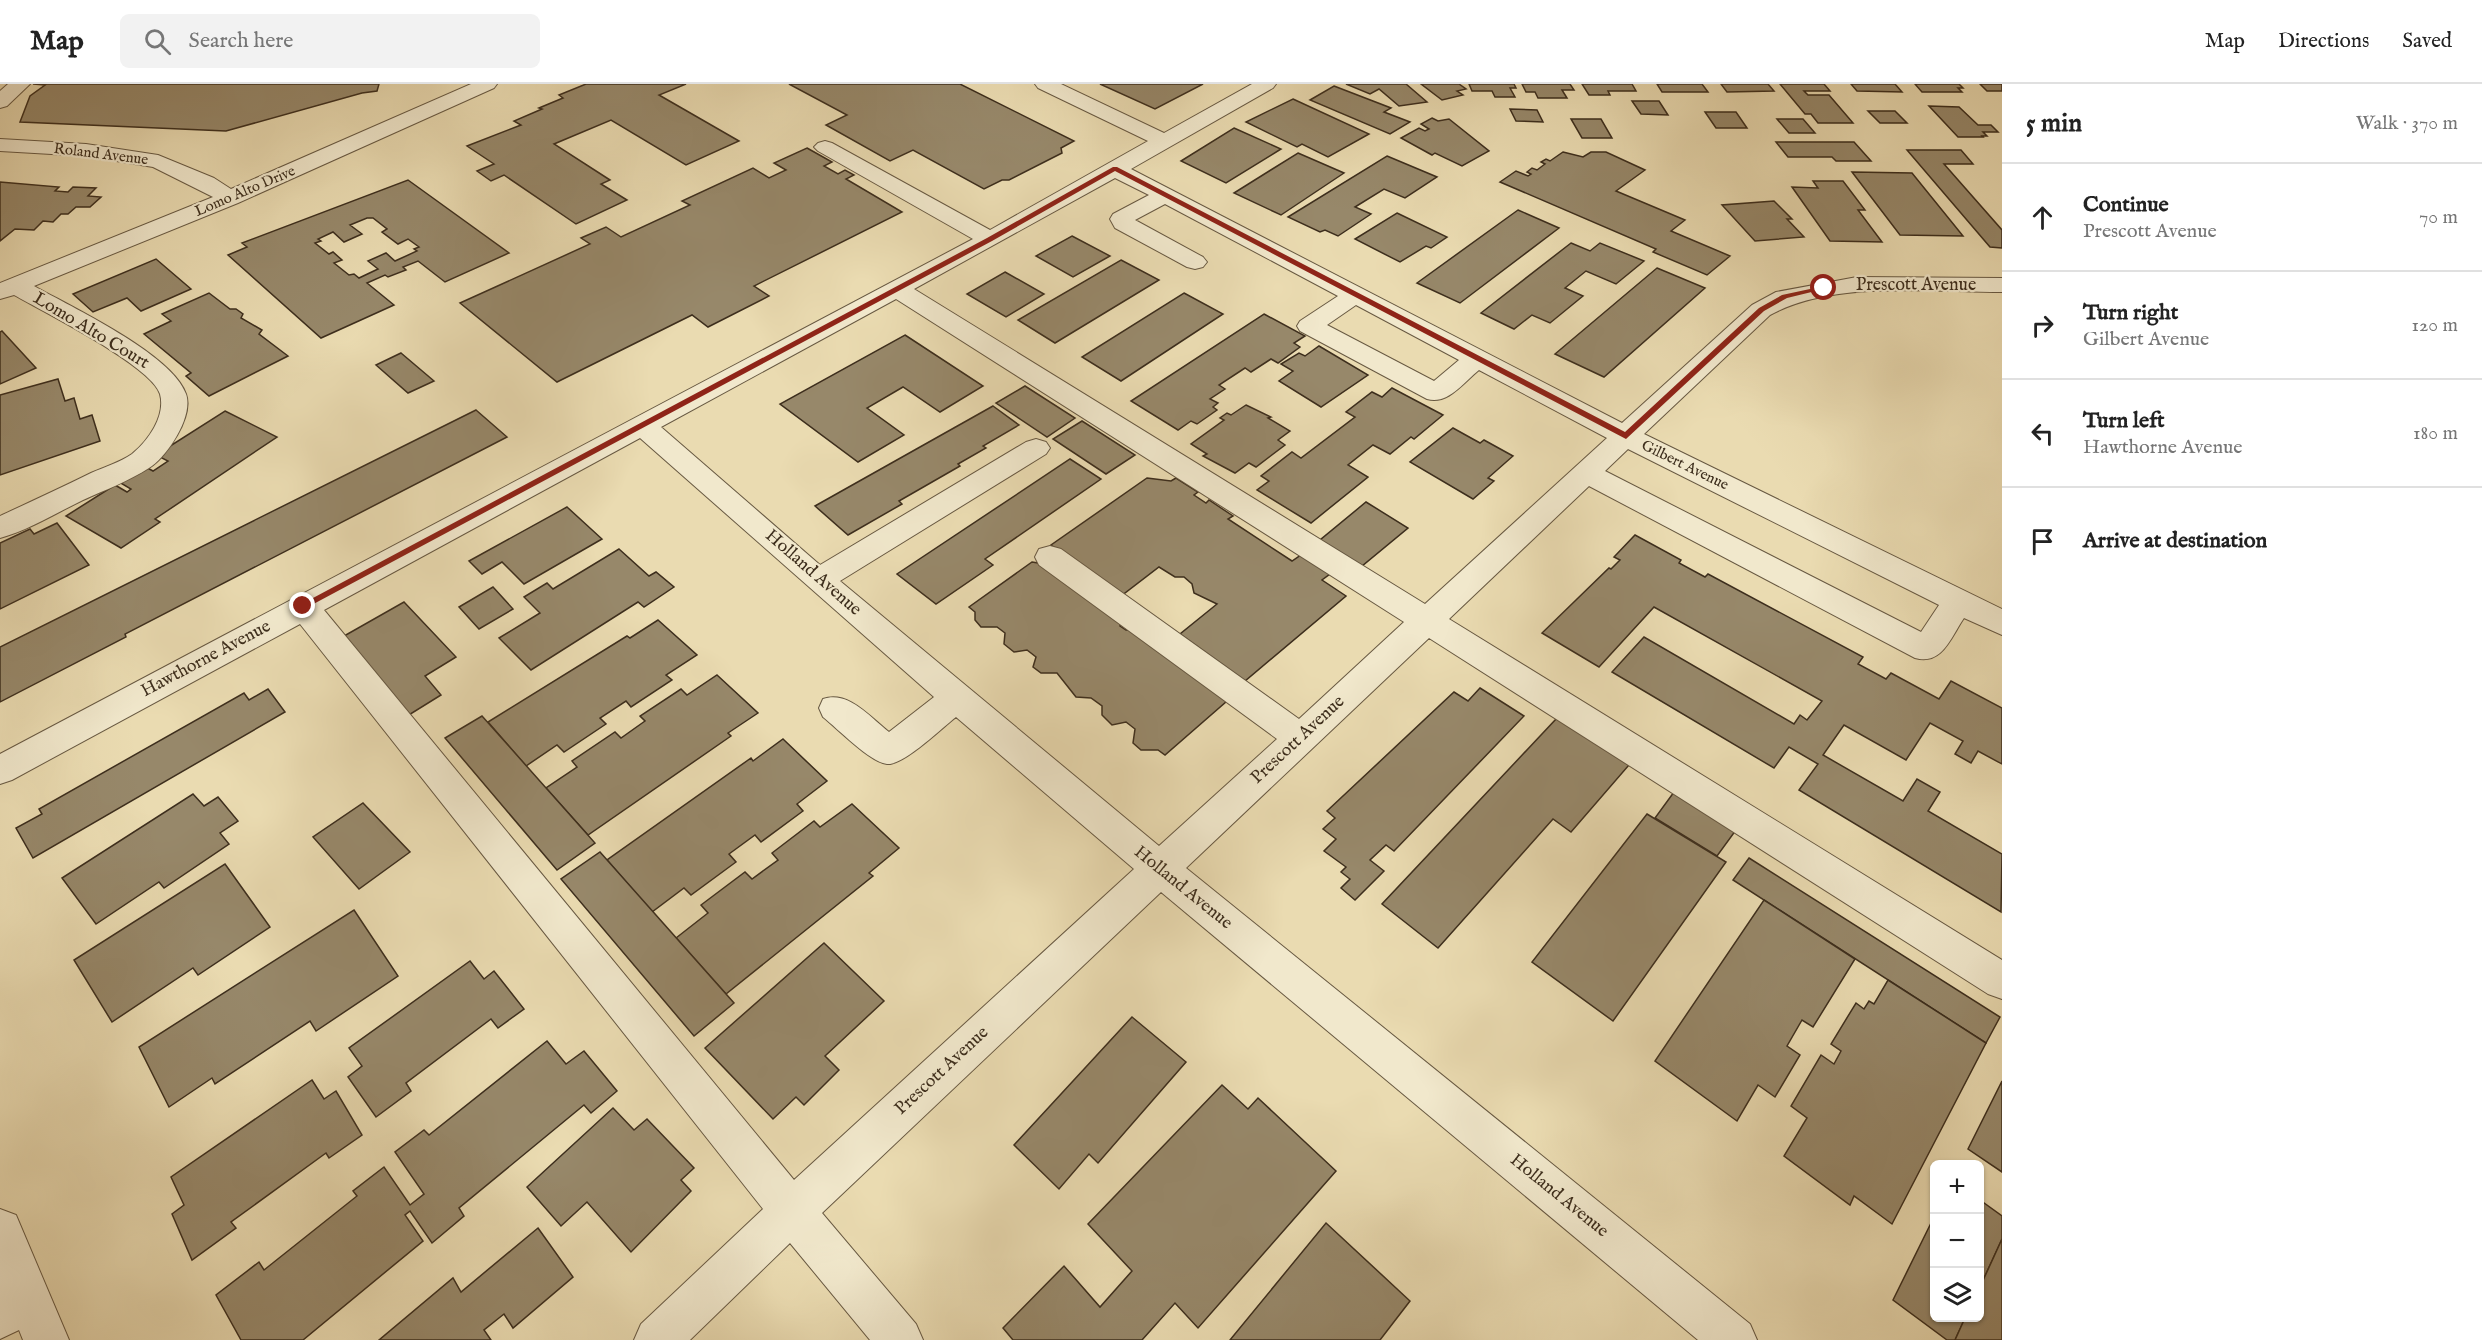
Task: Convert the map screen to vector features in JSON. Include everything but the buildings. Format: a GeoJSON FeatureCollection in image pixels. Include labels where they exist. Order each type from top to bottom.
{"type":"FeatureCollection","features":[{"type":"Feature","properties":{"kind":"street"},"geometry":{"type":"LineString","coordinates":[[0,102],[20,84]]}},
{"type":"Feature","properties":{"kind":"street","name":"Lomo Alto Drive"},"geometry":{"type":"LineString","coordinates":[[8,289],[230,198],[487,84]]}},
{"type":"Feature","properties":{"kind":"street"},"geometry":{"type":"LineString","coordinates":[[1045,84],[1164,141]]}},
{"type":"Feature","properties":{"kind":"street","name":"Hawthorne Avenue"},"geometry":{"type":"LineString","coordinates":[[0,770],[990,239],[1264,84]]}},
{"type":"Feature","properties":{"kind":"street","name":"Roland Avenue"},"geometry":{"type":"LineString","coordinates":[[0,145],[86,150],[158,160],[206,183],[230,198]]}},
{"type":"Feature","properties":{"kind":"street"},"geometry":{"type":"LineString","coordinates":[[825,147],[990,239]]}},
{"type":"Feature","properties":{"kind":"street","name":"Gilbert Avenue"},"geometry":{"type":"LineString","coordinates":[[1115,169],[1626,436],[2002,623]]}},
{"type":"Feature","properties":{"kind":"street"},"geometry":{"type":"LineString","coordinates":[[1166,195],[1121,219],[1123,223],[1195,262]]}},
{"type":"Feature","properties":{"kind":"street","name":"Prescott Avenue"},"geometry":{"type":"LineString","coordinates":[[657,1340],[792,1210],[1761,310],[1785,297],[1857,284],[2002,285]]}},
{"type":"Feature","properties":{"kind":"street","name":"Lomo Alto Court"},"geometry":{"type":"LineString","coordinates":[[0,528],[141,461],[157,446],[167,430],[173,410],[173,392],[158,372],[130,352],[8,289]]}},
{"type":"Feature","properties":{"kind":"street"},"geometry":{"type":"LineString","coordinates":[[897,289],[1428,619],[2002,981]]}},
{"type":"Feature","properties":{"kind":"street"},"geometry":{"type":"LineString","coordinates":[[1355,295],[1309,326],[1436,393],[1477,358]]}},
{"type":"Feature","properties":{"kind":"street","name":"Holland Avenue"},"geometry":{"type":"LineString","coordinates":[[642,425],[956,698],[1159,870],[1734,1340]]}},
{"type":"Feature","properties":{"kind":"street"},"geometry":{"type":"LineString","coordinates":[[820,579],[1036,448]]}},
{"type":"Feature","properties":{"kind":"street"},"geometry":{"type":"LineString","coordinates":[[1586,473],[1926,649],[1959,601]]}},
{"type":"Feature","properties":{"kind":"street"},"geometry":{"type":"LineString","coordinates":[[1050,557],[1301,738]]}},
{"type":"Feature","properties":{"kind":"street"},"geometry":{"type":"LineString","coordinates":[[303,606],[900,1340]]}},
{"type":"Feature","properties":{"kind":"street"},"geometry":{"type":"LineString","coordinates":[[835,708],[889,751],[956,698]]}},
{"type":"Feature","properties":{"kind":"street"},"geometry":{"type":"LineString","coordinates":[[0,1231],[14,1306],[46,1340]]}},
{"type":"Feature","properties":{"kind":"route"},"geometry":{"type":"LineString","coordinates":[[303,606],[990,239],[1115,169],[1626,436],[1761,310],[1785,297],[1824,288]]}}]}
